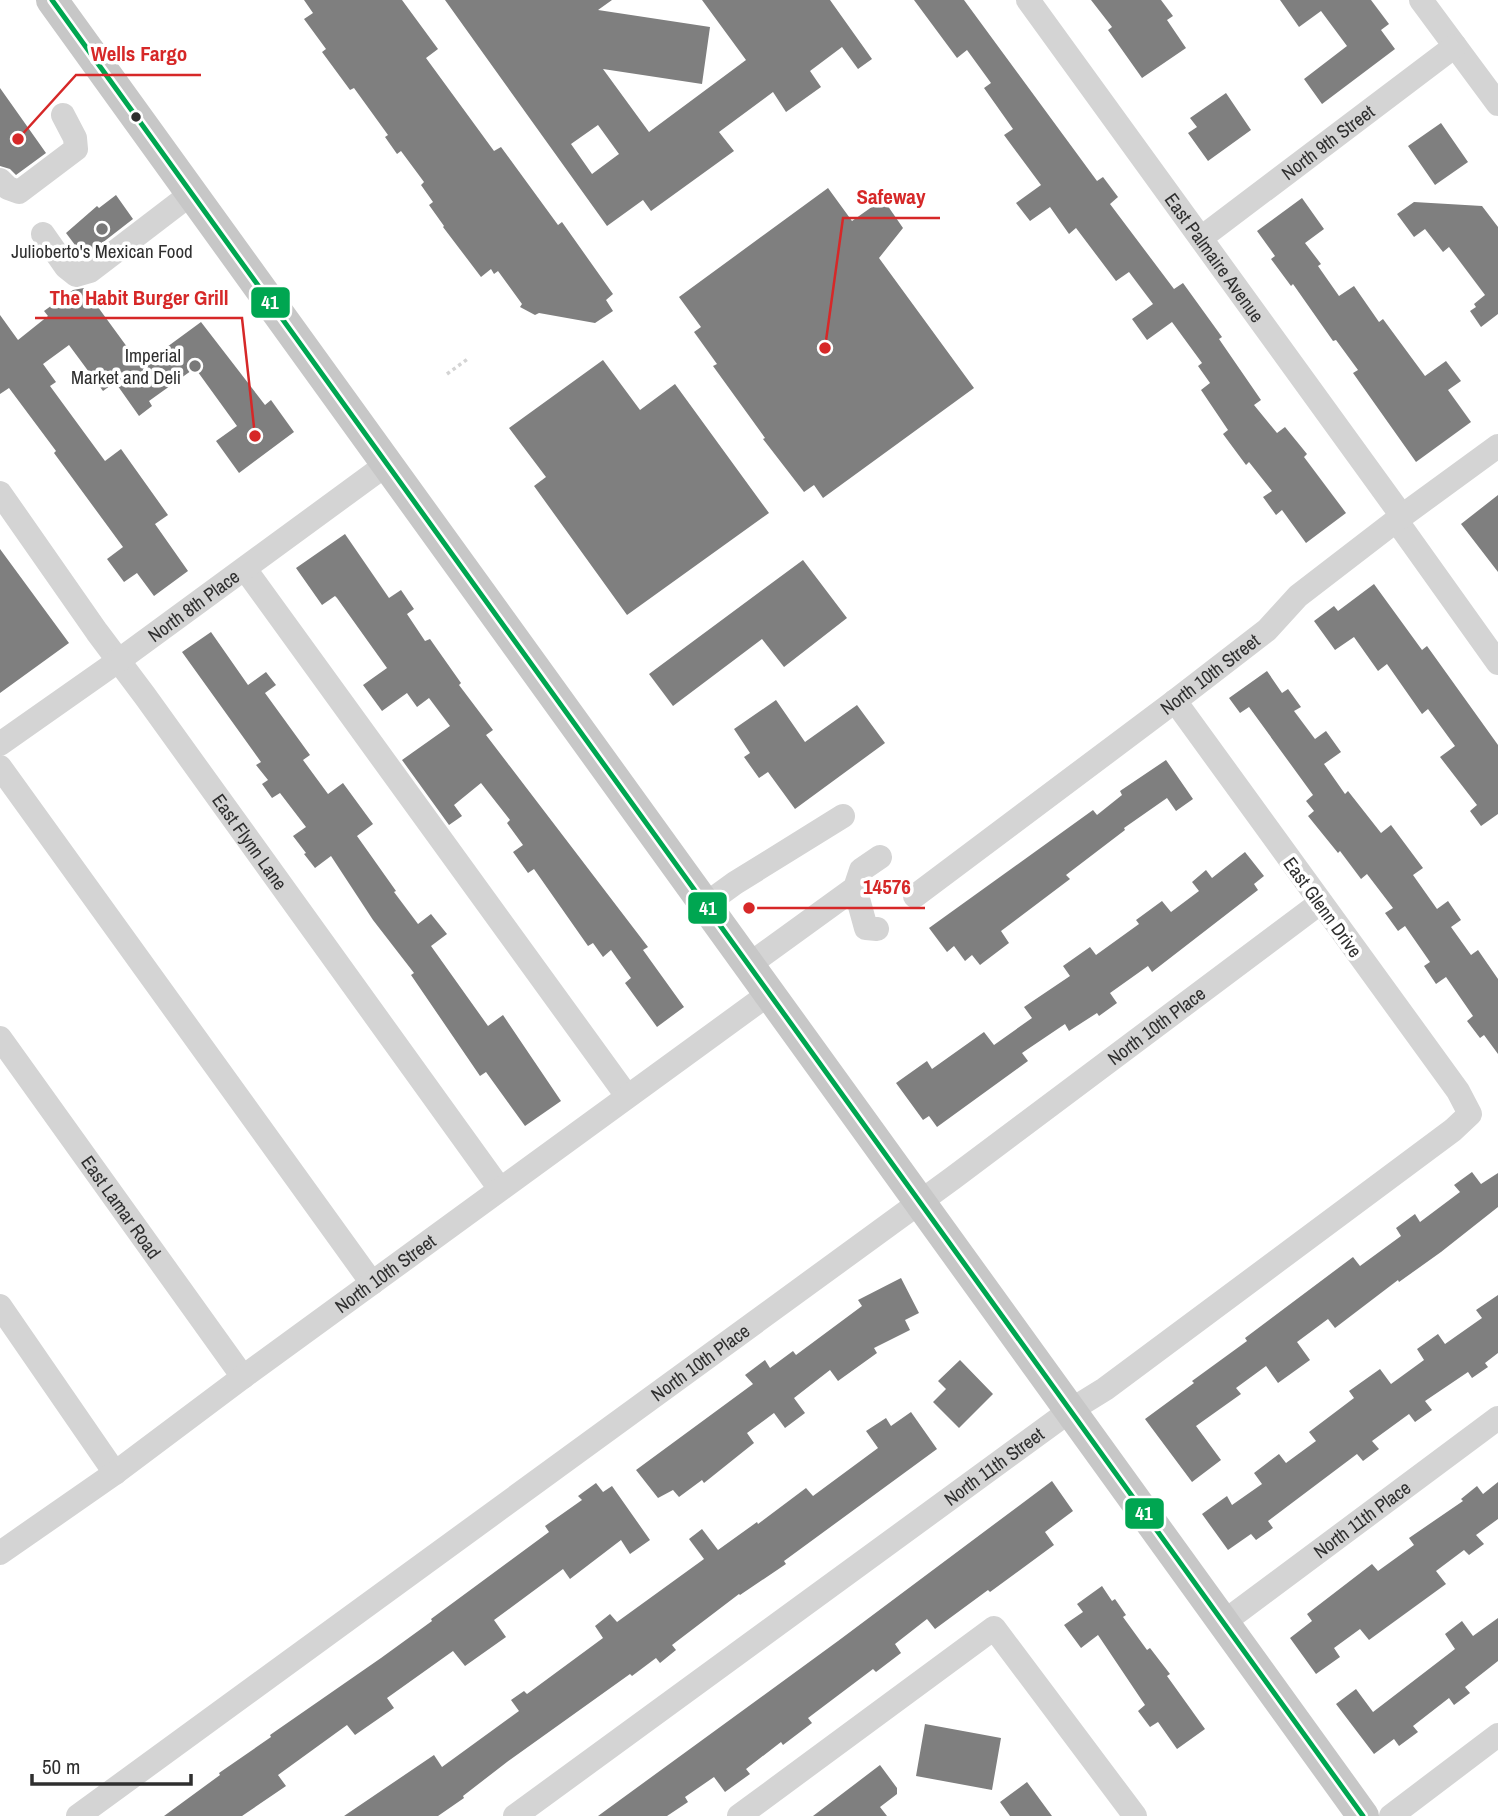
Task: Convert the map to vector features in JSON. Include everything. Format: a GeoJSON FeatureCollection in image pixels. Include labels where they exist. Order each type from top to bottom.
{"type":"FeatureCollection","features":[{"type":"Feature","properties":{"kind":"main road"},"geometry":{"type":"LineString","coordinates":[[52,0],[1363,1816]]}},
{"type":"Feature","properties":{"kind":"street","name":"East Palmaire Avenue"},"geometry":{"type":"LineString","coordinates":[[1028,0],[1201,238],[1498,663]]}},
{"type":"Feature","properties":{"kind":"street"},"geometry":{"type":"LineString","coordinates":[[1421,0],[1498,104]]}},
{"type":"Feature","properties":{"kind":"street","name":"North 9th Street"},"geometry":{"type":"LineString","coordinates":[[1201,238],[1455,46]]}},
{"type":"Feature","properties":{"kind":"street"},"geometry":{"type":"LineString","coordinates":[[0,180],[8,188],[19,192],[76,149],[75,138],[63,115]]}},
{"type":"Feature","properties":{"kind":"street"},"geometry":{"type":"LineString","coordinates":[[43,234],[66,267],[76,275],[90,271],[192,193]]}},
{"type":"Feature","properties":{"kind":"street","name":"North 10th Street"},"geometry":{"type":"LineString","coordinates":[[915,896],[1175,701],[1266,630],[1298,596],[1498,446]]}},
{"type":"Feature","properties":{"kind":"street","name":"North 8th Place"},"geometry":{"type":"LineString","coordinates":[[0,744],[387,464]]}},
{"type":"Feature","properties":{"kind":"street","name":"East Flynn Lane"},"geometry":{"type":"LineString","coordinates":[[0,493],[118,661],[500,1189]]}},
{"type":"Feature","properties":{"kind":"street"},"geometry":{"type":"LineString","coordinates":[[245,569],[627,1096]]}},
{"type":"Feature","properties":{"kind":"street","name":"East Glenn Drive"},"geometry":{"type":"LineString","coordinates":[[1175,701],[1458,1091],[1470,1114]]}},
{"type":"Feature","properties":{"kind":"street"},"geometry":{"type":"LineString","coordinates":[[0,767],[372,1283]]}},
{"type":"Feature","properties":{"kind":"street"},"geometry":{"type":"LineString","coordinates":[[706,904],[842,816]]}},
{"type":"Feature","properties":{"kind":"street"},"geometry":{"type":"LineString","coordinates":[[877,929],[866,928],[855,888],[861,870],[880,857]]}},
{"type":"Feature","properties":{"kind":"street"},"geometry":{"type":"LineString","coordinates":[[750,964],[855,888]]}},
{"type":"Feature","properties":{"kind":"street","name":"North 10th Place"},"geometry":{"type":"LineString","coordinates":[[78,1816],[921,1201],[1320,903]]}},
{"type":"Feature","properties":{"kind":"street","name":"North 10th Street"},"geometry":{"type":"LineString","coordinates":[[0,1553],[771,993]]}},
{"type":"Feature","properties":{"kind":"street","name":"East Lamar Road"},"geometry":{"type":"LineString","coordinates":[[0,1038],[243,1377]]}},
{"type":"Feature","properties":{"kind":"street","name":"North 11th Street"},"geometry":{"type":"LineString","coordinates":[[514,1816],[1071,1410],[1105,1389],[1453,1130],[1470,1114]]}},
{"type":"Feature","properties":{"kind":"street"},"geometry":{"type":"LineString","coordinates":[[0,1306],[115,1472]]}},
{"type":"Feature","properties":{"kind":"street","name":"North 11th Place"},"geometry":{"type":"LineString","coordinates":[[1224,1622],[1498,1418]]}},
{"type":"Feature","properties":{"kind":"street"},"geometry":{"type":"LineString","coordinates":[[739,1816],[994,1628],[1135,1816]]}},
{"type":"Feature","properties":{"kind":"street"},"geometry":{"type":"LineString","coordinates":[[1391,1816],[1498,1735]]}},
{"type":"Feature","properties":{"kind":"path"},"geometry":{"type":"LineString","coordinates":[[447,374],[469,358]]}},
{"type":"Feature","properties":{"kind":"building"},"geometry":{"type":"Polygon","coordinates":[[[304,0],[402,0],[438,49],[426,58],[494,151],[501,147],[558,225],[562,222],[613,294],[606,300],[613,311],[595,323],[539,313],[535,315],[520,307],[522,304],[498,271],[494,274],[491,269],[481,277],[429,205],[433,202],[421,185],[424,182],[401,151],[397,154],[385,137],[388,135],[354,88],[350,90],[322,52],[326,49],[304,19],[313,13],[304,0]]]}},
{"type":"Feature","properties":{"kind":"building"},"geometry":{"type":"Polygon","coordinates":[[[445,0],[612,0],[598,10],[710,27],[702,84],[603,69],[649,132],[746,60],[702,0],[830,0],[872,59],[858,69],[842,47],[810,71],[821,87],[786,112],[773,92],[719,132],[734,151],[651,211],[643,200],[607,226],[445,0]],[[598,125],[571,144],[592,174],[619,154],[598,125]]]}},
{"type":"Feature","properties":{"kind":"building"},"geometry":{"type":"Polygon","coordinates":[[[914,0],[964,0],[1097,181],[1103,177],[1118,197],[1110,204],[1174,289],[1183,283],[1222,337],[1219,339],[1261,400],[1254,405],[1277,433],[1285,427],[1307,454],[1304,457],[1346,513],[1306,543],[1282,510],[1276,515],[1263,497],[1272,491],[1249,462],[1246,465],[1223,434],[1228,430],[1201,390],[1210,383],[1198,366],[1202,363],[1172,322],[1147,340],[1132,319],[1153,304],[1129,272],[1116,281],[1076,228],[1069,234],[1050,207],[1030,221],[1016,203],[1041,185],[1004,135],[1013,129],[984,88],[991,83],[967,50],[957,58],[914,0]]]}},
{"type":"Feature","properties":{"kind":"building"},"geometry":{"type":"Polygon","coordinates":[[[1091,0],[1161,0],[1173,16],[1167,20],[1186,48],[1142,78],[1108,30],[1112,27],[1091,0]]]}},
{"type":"Feature","properties":{"kind":"building"},"geometry":{"type":"Polygon","coordinates":[[[1280,0],[1371,0],[1389,24],[1381,30],[1395,49],[1322,104],[1304,79],[1347,46],[1321,11],[1299,27],[1280,0]]]}},
{"type":"Feature","properties":{"kind":"building"},"geometry":{"type":"Polygon","coordinates":[[[0,88],[46,153],[16,175],[10,169],[0,166],[0,88]]]}},
{"type":"Feature","properties":{"kind":"building"},"geometry":{"type":"Polygon","coordinates":[[[1226,93],[1251,130],[1208,161],[1188,133],[1197,127],[1190,118],[1226,93]]]}},
{"type":"Feature","properties":{"kind":"building"},"geometry":{"type":"Polygon","coordinates":[[[1441,123],[1468,162],[1435,185],[1408,146],[1441,123]]]}},
{"type":"Feature","properties":{"kind":"building"},"geometry":{"type":"Polygon","coordinates":[[[828,188],[852,221],[883,199],[903,228],[879,258],[974,388],[823,498],[814,485],[804,492],[763,439],[765,438],[713,366],[717,364],[694,332],[701,327],[679,297],[828,188]]]}},
{"type":"Feature","properties":{"kind":"building","name":"Julioberto's Mexican Food"},"geometry":{"type":"Polygon","coordinates":[[[116,195],[133,219],[84,257],[66,233],[97,206],[99,208],[116,195]]]}},
{"type":"Feature","properties":{"kind":"building"},"geometry":{"type":"Polygon","coordinates":[[[1302,198],[1324,229],[1305,243],[1321,264],[1318,266],[1339,296],[1354,286],[1379,322],[1383,319],[1425,376],[1446,361],[1461,381],[1448,390],[1471,422],[1416,462],[1353,373],[1358,370],[1271,259],[1275,256],[1257,231],[1302,198]]]}},
{"type":"Feature","properties":{"kind":"building"},"geometry":{"type":"Polygon","coordinates":[[[1414,202],[1482,206],[1498,227],[1498,314],[1481,327],[1470,311],[1485,295],[1449,247],[1443,252],[1425,229],[1414,237],[1397,214],[1414,202]]]}},
{"type":"Feature","properties":{"kind":"building"},"geometry":{"type":"Polygon","coordinates":[[[84,288],[141,366],[201,322],[265,405],[271,400],[294,432],[239,473],[216,441],[237,426],[195,368],[149,401],[152,406],[139,416],[115,382],[103,391],[69,345],[43,364],[56,382],[50,386],[105,461],[121,449],[168,515],[155,524],[188,571],[154,596],[137,573],[124,582],[107,559],[123,547],[9,388],[0,394],[0,315],[18,340],[48,316],[44,311],[73,290],[84,288]]]}},
{"type":"Feature","properties":{"kind":"building"},"geometry":{"type":"Polygon","coordinates":[[[603,360],[640,410],[675,384],[769,513],[627,615],[534,486],[546,477],[509,428],[603,360]]]}},
{"type":"Feature","properties":{"kind":"building"},"geometry":{"type":"Polygon","coordinates":[[[1498,495],[1498,572],[1461,524],[1498,495]]]}},
{"type":"Feature","properties":{"kind":"building"},"geometry":{"type":"Polygon","coordinates":[[[345,534],[389,598],[401,590],[414,609],[407,614],[425,641],[430,639],[461,683],[459,685],[493,730],[486,735],[648,947],[643,950],[684,1007],[657,1027],[625,983],[631,978],[611,950],[603,957],[593,943],[588,946],[534,869],[528,873],[513,852],[523,845],[507,823],[510,820],[481,783],[454,805],[462,816],[449,825],[402,760],[450,726],[429,698],[417,707],[407,693],[382,711],[363,685],[387,668],[337,598],[335,596],[322,605],[296,568],[345,534]]]}},
{"type":"Feature","properties":{"kind":"building"},"geometry":{"type":"Polygon","coordinates":[[[0,549],[69,643],[0,693],[0,549]]]}},
{"type":"Feature","properties":{"kind":"building"},"geometry":{"type":"Polygon","coordinates":[[[803,560],[847,618],[784,667],[762,639],[673,706],[649,674],[803,560]]]}},
{"type":"Feature","properties":{"kind":"building"},"geometry":{"type":"Polygon","coordinates":[[[1374,584],[1422,650],[1427,646],[1498,745],[1498,814],[1481,826],[1470,811],[1477,805],[1440,757],[1455,746],[1428,709],[1422,714],[1387,664],[1378,671],[1354,637],[1335,650],[1314,621],[1334,606],[1338,611],[1374,584]]]}},
{"type":"Feature","properties":{"kind":"building"},"geometry":{"type":"Polygon","coordinates":[[[211,632],[248,685],[266,672],[276,685],[265,693],[310,755],[303,760],[328,794],[343,783],[373,824],[357,836],[396,891],[394,892],[418,924],[431,914],[447,934],[431,946],[488,1026],[503,1015],[561,1101],[525,1126],[486,1072],[480,1076],[411,975],[414,973],[373,920],[331,856],[315,868],[304,854],[306,853],[293,836],[306,827],[280,793],[272,798],[262,784],[268,780],[256,765],[261,762],[182,652],[211,632]]]}},
{"type":"Feature","properties":{"kind":"building"},"geometry":{"type":"Polygon","coordinates":[[[1267,671],[1282,693],[1288,689],[1301,707],[1294,711],[1315,739],[1326,731],[1341,752],[1324,764],[1345,794],[1348,791],[1381,833],[1391,825],[1423,868],[1413,875],[1437,909],[1448,901],[1461,920],[1451,927],[1471,955],[1478,950],[1498,979],[1498,1054],[1484,1035],[1480,1038],[1467,1021],[1473,1016],[1446,977],[1436,984],[1424,966],[1430,962],[1405,926],[1398,931],[1385,913],[1393,908],[1367,874],[1361,879],[1308,816],[1314,811],[1306,801],[1313,795],[1249,707],[1240,713],[1229,698],[1267,671]]]}},
{"type":"Feature","properties":{"kind":"building"},"geometry":{"type":"Polygon","coordinates":[[[776,700],[805,742],[857,705],[885,743],[795,809],[768,772],[759,778],[744,757],[750,753],[734,729],[776,700]]]}},
{"type":"Feature","properties":{"kind":"building"},"geometry":{"type":"Polygon","coordinates":[[[1166,760],[1193,799],[1176,811],[1167,798],[1124,828],[1125,830],[1066,875],[1070,879],[1001,931],[1009,943],[980,965],[972,955],[965,961],[954,946],[947,952],[929,928],[1093,810],[1097,815],[1122,795],[1120,791],[1166,760]]]}},
{"type":"Feature","properties":{"kind":"building"},"geometry":{"type":"Polygon","coordinates":[[[1245,852],[1264,876],[1254,884],[1258,890],[1152,972],[1148,966],[1110,993],[1117,1003],[1099,1016],[1097,1013],[1069,1031],[1065,1024],[1022,1053],[1028,1061],[937,1127],[929,1116],[923,1120],[896,1083],[927,1061],[932,1069],[984,1032],[994,1045],[1032,1018],[1024,1007],[1070,976],[1063,966],[1090,947],[1096,955],[1139,924],[1136,920],[1162,901],[1171,912],[1199,891],[1192,882],[1206,870],[1212,878],[1245,852]]]}},
{"type":"Feature","properties":{"kind":"building"},"geometry":{"type":"Polygon","coordinates":[[[1472,1172],[1481,1184],[1498,1173],[1498,1207],[1441,1252],[1399,1282],[1398,1280],[1335,1328],[1328,1319],[1297,1342],[1310,1360],[1278,1383],[1266,1366],[1236,1388],[1241,1394],[1196,1426],[1221,1460],[1192,1482],[1145,1419],[1247,1341],[1245,1338],[1353,1257],[1360,1266],[1401,1236],[1396,1228],[1415,1214],[1420,1222],[1460,1192],[1454,1185],[1472,1172]]]}},
{"type":"Feature","properties":{"kind":"building"},"geometry":{"type":"Polygon","coordinates":[[[901,1278],[919,1313],[905,1320],[910,1330],[874,1348],[877,1353],[838,1381],[830,1370],[794,1398],[805,1413],[785,1428],[774,1413],[747,1433],[754,1443],[704,1483],[702,1480],[679,1497],[673,1490],[658,1498],[636,1470],[753,1384],[745,1375],[765,1360],[770,1368],[793,1351],[796,1355],[862,1306],[858,1300],[901,1278]]]}},
{"type":"Feature","properties":{"kind":"building"},"geometry":{"type":"Polygon","coordinates":[[[1498,1295],[1498,1353],[1485,1363],[1488,1367],[1472,1378],[1468,1372],[1425,1401],[1432,1410],[1415,1422],[1409,1414],[1372,1441],[1379,1449],[1363,1461],[1357,1454],[1268,1521],[1273,1528],[1256,1540],[1251,1534],[1228,1550],[1202,1514],[1227,1496],[1232,1505],[1262,1484],[1254,1473],[1279,1454],[1286,1463],[1316,1441],[1309,1432],[1354,1398],[1349,1391],[1380,1369],[1391,1384],[1424,1360],[1417,1349],[1438,1334],[1445,1344],[1482,1318],[1476,1310],[1498,1295]]]}},
{"type":"Feature","properties":{"kind":"building"},"geometry":{"type":"Polygon","coordinates":[[[960,1360],[993,1394],[959,1428],[933,1402],[946,1389],[938,1381],[960,1360]]]}},
{"type":"Feature","properties":{"kind":"building"},"geometry":{"type":"Polygon","coordinates":[[[911,1412],[937,1449],[784,1561],[786,1564],[739,1594],[672,1645],[676,1650],[660,1663],[656,1658],[632,1676],[630,1674],[507,1762],[438,1816],[344,1816],[434,1755],[442,1767],[519,1711],[511,1700],[524,1691],[527,1694],[603,1638],[595,1626],[610,1614],[617,1622],[704,1559],[689,1539],[702,1529],[718,1550],[806,1488],[813,1496],[878,1448],[866,1431],[886,1418],[891,1426],[911,1412]]]}},
{"type":"Feature","properties":{"kind":"building"},"geometry":{"type":"Polygon","coordinates":[[[1052,1481],[1073,1511],[1045,1532],[1054,1545],[935,1629],[927,1619],[895,1644],[901,1653],[876,1672],[873,1669],[808,1718],[812,1723],[783,1745],[781,1742],[746,1769],[750,1774],[725,1792],[714,1777],[685,1797],[688,1802],[667,1816],[598,1816],[838,1641],[1052,1481]]]}},
{"type":"Feature","properties":{"kind":"building"},"geometry":{"type":"Polygon","coordinates":[[[1498,1482],[1498,1519],[1476,1535],[1484,1544],[1469,1555],[1464,1550],[1436,1571],[1446,1584],[1369,1640],[1360,1629],[1334,1648],[1340,1657],[1316,1674],[1290,1638],[1312,1621],[1307,1614],[1372,1564],[1378,1571],[1414,1545],[1409,1538],[1463,1501],[1461,1499],[1477,1486],[1483,1494],[1498,1482]]]}},
{"type":"Feature","properties":{"kind":"building"},"geometry":{"type":"Polygon","coordinates":[[[596,1483],[603,1492],[612,1486],[650,1540],[630,1554],[621,1540],[570,1579],[563,1569],[494,1620],[506,1637],[465,1666],[453,1651],[387,1698],[394,1708],[355,1735],[347,1725],[278,1775],[286,1786],[242,1816],[164,1816],[271,1737],[270,1735],[432,1621],[431,1619],[549,1532],[545,1526],[582,1500],[578,1496],[596,1483]]]}},
{"type":"Feature","properties":{"kind":"building"},"geometry":{"type":"Polygon","coordinates":[[[1102,1586],[1112,1601],[1115,1599],[1126,1615],[1123,1617],[1147,1650],[1150,1648],[1170,1674],[1167,1676],[1205,1729],[1177,1749],[1158,1722],[1150,1727],[1138,1711],[1145,1705],[1098,1635],[1081,1648],[1064,1625],[1083,1612],[1077,1604],[1102,1586]]]}},
{"type":"Feature","properties":{"kind":"building"},"geometry":{"type":"Polygon","coordinates":[[[1498,1618],[1498,1661],[1465,1687],[1470,1693],[1454,1705],[1449,1698],[1413,1726],[1418,1732],[1399,1746],[1394,1739],[1374,1754],[1336,1704],[1356,1689],[1373,1712],[1455,1649],[1445,1634],[1462,1621],[1473,1636],[1498,1618]]]}},
{"type":"Feature","properties":{"kind":"building"},"geometry":{"type":"Polygon","coordinates":[[[925,1724],[1001,1738],[992,1790],[916,1776],[925,1724]]]}},
{"type":"Feature","properties":{"kind":"building"},"geometry":{"type":"Polygon","coordinates":[[[880,1765],[897,1788],[897,1794],[880,1807],[887,1816],[813,1816],[880,1765]]]}},
{"type":"Feature","properties":{"kind":"building"},"geometry":{"type":"Polygon","coordinates":[[[1027,1782],[1052,1816],[1010,1816],[1000,1802],[1027,1782]]]}},
{"type":"Feature","properties":{"kind":"transit line","name":"41"},"geometry":{"type":"LineString","coordinates":[[52,0],[1363,1816]]}},
{"type":"Feature","properties":{"kind":"place","name":"Wells Fargo"},"geometry":{"type":"Point","coordinates":[18,139]}},
{"type":"Feature","properties":{"kind":"place","name":"Julioberto's Mexican Food"},"geometry":{"type":"Point","coordinates":[102,229]}},
{"type":"Feature","properties":{"kind":"place","name":"Safeway"},"geometry":{"type":"Point","coordinates":[825,348]}},
{"type":"Feature","properties":{"kind":"place","name":"Imperial Market and Deli"},"geometry":{"type":"Point","coordinates":[195,366]}},
{"type":"Feature","properties":{"kind":"place","name":"The Habit Burger Grill"},"geometry":{"type":"Point","coordinates":[255,436]}},
{"type":"Feature","properties":{"kind":"place","name":"14576"},"geometry":{"type":"Point","coordinates":[749,908]}}]}
